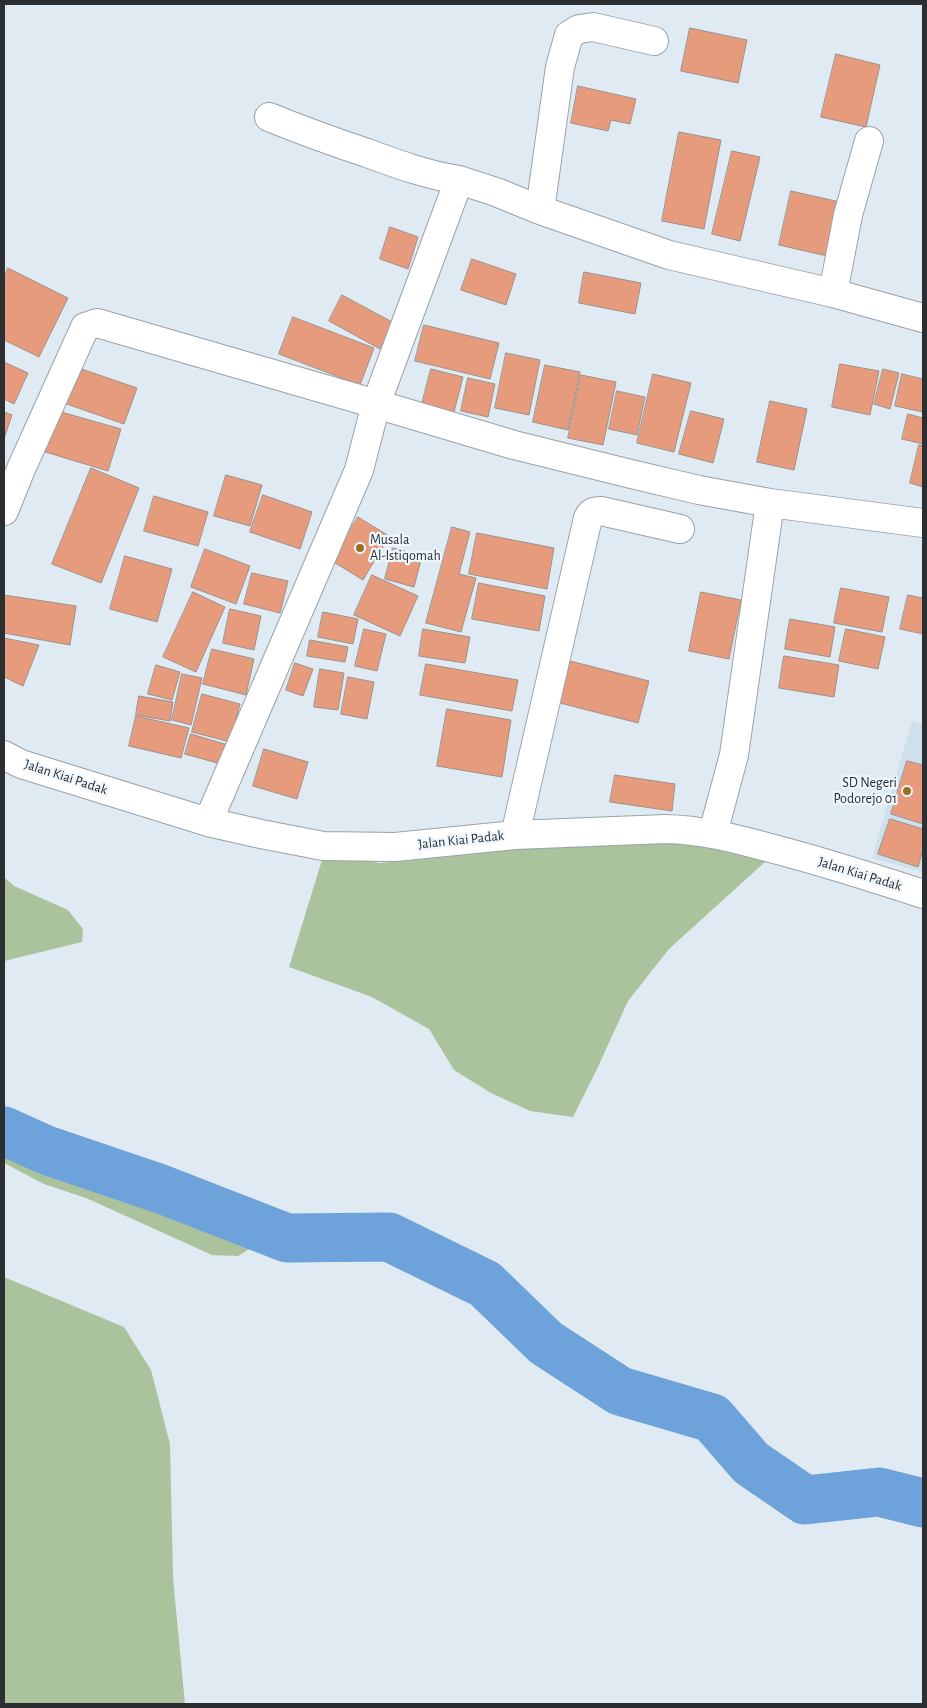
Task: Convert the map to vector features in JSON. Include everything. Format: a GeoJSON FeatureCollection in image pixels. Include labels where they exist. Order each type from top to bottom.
{"type":"FeatureCollection","features":[{"type":"Feature","properties":{"kind":"street"},"geometry":{"type":"LineString","coordinates":[[540,210],[560,67],[569,35],[579,29],[593,27],[654,41]]}},
{"type":"Feature","properties":{"kind":"street"},"geometry":{"type":"LineString","coordinates":[[269,118],[434,176],[459,180],[496,192],[540,210],[669,255],[833,293],[923,318]]}},
{"type":"Feature","properties":{"kind":"street"},"geometry":{"type":"LineString","coordinates":[[833,293],[848,215],[869,142]]}},
{"type":"Feature","properties":{"kind":"street"},"geometry":{"type":"LineString","coordinates":[[208,822],[359,470],[376,404],[459,180]]}},
{"type":"Feature","properties":{"kind":"street"},"geometry":{"type":"LineString","coordinates":[[4,511],[12,466],[85,327],[91,324],[102,324],[514,445],[631,474],[699,490],[770,503],[923,524]]}},
{"type":"Feature","properties":{"kind":"street"},"geometry":{"type":"LineString","coordinates":[[622,515],[631,474]]}},
{"type":"Feature","properties":{"kind":"street"},"geometry":{"type":"LineString","coordinates":[[712,833],[734,755],[770,503]]}},
{"type":"Feature","properties":{"kind":"street"},"geometry":{"type":"LineString","coordinates":[[515,834],[588,518],[595,511],[622,515],[680,529]]}},
{"type":"Feature","properties":{"kind":"street","name":"Jalan Kiai Padak"},"geometry":{"type":"LineString","coordinates":[[4,755],[21,764],[208,822],[324,846],[395,847],[515,834],[666,829],[712,833],[828,864],[923,894]]}},
{"type":"Feature","properties":{"kind":"shaded area","name":"SD Negeri Podorejo 01"},"geometry":{"type":"Polygon","coordinates":[[[912,721],[923,724],[923,872],[872,858],[912,721]]]}},
{"type":"Feature","properties":{"kind":"green space"},"geometry":{"type":"Polygon","coordinates":[[[643,831],[766,861],[669,949],[628,1001],[573,1117],[530,1111],[491,1093],[454,1070],[429,1029],[372,997],[289,967],[326,847],[379,863],[424,859],[463,846],[643,831]]]}},
{"type":"Feature","properties":{"kind":"green space"},"geometry":{"type":"Polygon","coordinates":[[[4,877],[14,886],[68,910],[83,929],[82,942],[4,961],[4,877]]]}},
{"type":"Feature","properties":{"kind":"green space"},"geometry":{"type":"Polygon","coordinates":[[[4,1116],[57,1140],[208,1196],[259,1243],[238,1256],[212,1255],[86,1198],[44,1184],[4,1163],[4,1116]]]}},
{"type":"Feature","properties":{"kind":"green space"},"geometry":{"type":"Polygon","coordinates":[[[4,1277],[124,1327],[151,1370],[170,1444],[173,1578],[185,1704],[4,1704],[4,1277]]]}},
{"type":"Feature","properties":{"kind":"building"},"geometry":{"type":"Polygon","coordinates":[[[690,28],[747,40],[738,83],[681,71],[690,28]]]}},
{"type":"Feature","properties":{"kind":"building"},"geometry":{"type":"Polygon","coordinates":[[[836,54],[880,65],[866,127],[821,117],[836,54]]]}},
{"type":"Feature","properties":{"kind":"building"},"geometry":{"type":"Polygon","coordinates":[[[578,86],[636,99],[630,124],[611,120],[608,131],[571,123],[578,86]]]}},
{"type":"Feature","properties":{"kind":"building"},"geometry":{"type":"Polygon","coordinates":[[[679,132],[721,140],[704,229],[662,221],[679,132]]]}},
{"type":"Feature","properties":{"kind":"building"},"geometry":{"type":"Polygon","coordinates":[[[732,151],[760,157],[740,241],[712,234],[732,151]]]}},
{"type":"Feature","properties":{"kind":"building"},"geometry":{"type":"Polygon","coordinates":[[[791,191],[840,202],[827,256],[779,245],[791,191]]]}},
{"type":"Feature","properties":{"kind":"building"},"geometry":{"type":"Polygon","coordinates":[[[390,227],[418,237],[408,269],[380,259],[390,227]]]}},
{"type":"Feature","properties":{"kind":"building"},"geometry":{"type":"Polygon","coordinates":[[[472,259],[516,274],[506,305],[461,290],[472,259]]]}},
{"type":"Feature","properties":{"kind":"building"},"geometry":{"type":"Polygon","coordinates":[[[8,268],[68,298],[39,357],[4,340],[4,277],[8,268]]]}},
{"type":"Feature","properties":{"kind":"building"},"geometry":{"type":"Polygon","coordinates":[[[584,272],[641,283],[635,314],[579,303],[584,272]]]}},
{"type":"Feature","properties":{"kind":"building"},"geometry":{"type":"Polygon","coordinates":[[[342,295],[394,323],[380,349],[329,321],[342,295]]]}},
{"type":"Feature","properties":{"kind":"building"},"geometry":{"type":"Polygon","coordinates":[[[293,317],[374,348],[360,385],[279,354],[293,317]]]}},
{"type":"Feature","properties":{"kind":"building"},"geometry":{"type":"Polygon","coordinates":[[[424,325],[499,343],[490,379],[415,361],[424,325]]]}},
{"type":"Feature","properties":{"kind":"building"},"geometry":{"type":"Polygon","coordinates":[[[506,353],[540,360],[529,415],[495,408],[506,353]]]}},
{"type":"Feature","properties":{"kind":"building"},"geometry":{"type":"Polygon","coordinates":[[[4,362],[28,373],[14,404],[4,399],[4,362]]]}},
{"type":"Feature","properties":{"kind":"building"},"geometry":{"type":"Polygon","coordinates":[[[840,364],[879,371],[870,415],[832,407],[840,364]]]}},
{"type":"Feature","properties":{"kind":"building"},"geometry":{"type":"Polygon","coordinates":[[[545,365],[580,372],[568,430],[533,422],[545,365]]]}},
{"type":"Feature","properties":{"kind":"building"},"geometry":{"type":"Polygon","coordinates":[[[73,366],[137,388],[124,424],[61,402],[73,366]]]}},
{"type":"Feature","properties":{"kind":"building"},"geometry":{"type":"Polygon","coordinates":[[[431,369],[463,377],[454,412],[422,404],[431,369]]]}},
{"type":"Feature","properties":{"kind":"building"},"geometry":{"type":"Polygon","coordinates":[[[883,369],[899,373],[890,409],[874,404],[883,369]]]}},
{"type":"Feature","properties":{"kind":"building"},"geometry":{"type":"Polygon","coordinates":[[[653,374],[691,383],[674,452],[637,443],[653,374]]]}},
{"type":"Feature","properties":{"kind":"building"},"geometry":{"type":"Polygon","coordinates":[[[902,374],[923,379],[923,412],[895,406],[902,374]]]}},
{"type":"Feature","properties":{"kind":"building"},"geometry":{"type":"Polygon","coordinates":[[[581,375],[616,382],[603,445],[568,438],[581,375]]]}},
{"type":"Feature","properties":{"kind":"building"},"geometry":{"type":"Polygon","coordinates":[[[468,378],[495,384],[488,417],[461,411],[468,378]]]}},
{"type":"Feature","properties":{"kind":"building"},"geometry":{"type":"Polygon","coordinates":[[[617,391],[645,397],[637,435],[609,429],[617,391]]]}},
{"type":"Feature","properties":{"kind":"building"},"geometry":{"type":"Polygon","coordinates":[[[770,401],[807,409],[794,470],[757,462],[770,401]]]}},
{"type":"Feature","properties":{"kind":"building"},"geometry":{"type":"Polygon","coordinates":[[[54,410],[121,429],[108,471],[42,451],[54,410]]]}},
{"type":"Feature","properties":{"kind":"building"},"geometry":{"type":"Polygon","coordinates":[[[691,411],[724,419],[713,463],[679,454],[691,411]]]}},
{"type":"Feature","properties":{"kind":"building"},"geometry":{"type":"Polygon","coordinates":[[[4,412],[12,415],[4,439],[4,412]]]}},
{"type":"Feature","properties":{"kind":"building"},"geometry":{"type":"Polygon","coordinates":[[[908,414],[923,418],[923,444],[902,439],[908,414]]]}},
{"type":"Feature","properties":{"kind":"building"},"geometry":{"type":"Polygon","coordinates":[[[919,445],[923,446],[923,487],[910,483],[919,445]]]}},
{"type":"Feature","properties":{"kind":"building"},"geometry":{"type":"Polygon","coordinates":[[[91,468],[139,488],[101,583],[52,564],[91,468]]]}},
{"type":"Feature","properties":{"kind":"building"},"geometry":{"type":"Polygon","coordinates":[[[226,475],[262,485],[250,526],[214,516],[226,475]]]}},
{"type":"Feature","properties":{"kind":"building"},"geometry":{"type":"Polygon","coordinates":[[[263,495],[312,512],[300,549],[250,532],[263,495]]]}},
{"type":"Feature","properties":{"kind":"building"},"geometry":{"type":"Polygon","coordinates":[[[154,496],[208,512],[198,546],[144,531],[154,496]]]}},
{"type":"Feature","properties":{"kind":"building","name":"Musala Al-Istiqomah"},"geometry":{"type":"Polygon","coordinates":[[[358,517],[389,536],[363,580],[332,561],[358,517]]]}},
{"type":"Feature","properties":{"kind":"building"},"geometry":{"type":"Polygon","coordinates":[[[452,527],[470,532],[459,574],[476,578],[461,632],[426,623],[452,527]]]}},
{"type":"Feature","properties":{"kind":"building"},"geometry":{"type":"Polygon","coordinates":[[[477,533],[554,548],[547,589],[469,574],[477,533]]]}},
{"type":"Feature","properties":{"kind":"building"},"geometry":{"type":"Polygon","coordinates":[[[393,548],[422,556],[414,587],[385,579],[393,548]]]}},
{"type":"Feature","properties":{"kind":"building"},"geometry":{"type":"Polygon","coordinates":[[[205,549],[250,566],[236,604],[191,587],[205,549]]]}},
{"type":"Feature","properties":{"kind":"building"},"geometry":{"type":"Polygon","coordinates":[[[125,556],[172,569],[157,622],[110,609],[125,556]]]}},
{"type":"Feature","properties":{"kind":"building"},"geometry":{"type":"Polygon","coordinates":[[[252,573],[288,581],[280,613],[244,604],[252,573]]]}},
{"type":"Feature","properties":{"kind":"building"},"geometry":{"type":"Polygon","coordinates":[[[372,575],[418,596],[400,636],[354,615],[372,575]]]}},
{"type":"Feature","properties":{"kind":"building"},"geometry":{"type":"Polygon","coordinates":[[[479,583],[545,596],[539,631],[472,619],[479,583]]]}},
{"type":"Feature","properties":{"kind":"building"},"geometry":{"type":"Polygon","coordinates":[[[841,588],[889,597],[882,632],[834,623],[841,588]]]}},
{"type":"Feature","properties":{"kind":"building"},"geometry":{"type":"Polygon","coordinates":[[[193,592],[225,607],[196,672],[163,657],[193,592]]]}},
{"type":"Feature","properties":{"kind":"building"},"geometry":{"type":"Polygon","coordinates":[[[701,592],[741,600],[729,659],[689,651],[701,592]]]}},
{"type":"Feature","properties":{"kind":"building"},"geometry":{"type":"Polygon","coordinates":[[[4,595],[76,606],[70,645],[4,633],[4,595]]]}},
{"type":"Feature","properties":{"kind":"building"},"geometry":{"type":"Polygon","coordinates":[[[908,595],[923,598],[923,634],[900,629],[908,595]]]}},
{"type":"Feature","properties":{"kind":"building"},"geometry":{"type":"Polygon","coordinates":[[[230,609],[261,616],[254,650],[223,643],[230,609]]]}},
{"type":"Feature","properties":{"kind":"building"},"geometry":{"type":"Polygon","coordinates":[[[323,612],[358,619],[353,644],[318,637],[323,612]]]}},
{"type":"Feature","properties":{"kind":"building"},"geometry":{"type":"Polygon","coordinates":[[[790,619],[835,627],[830,657],[785,649],[790,619]]]}},
{"type":"Feature","properties":{"kind":"building"},"geometry":{"type":"Polygon","coordinates":[[[364,629],[386,634],[377,671],[355,666],[364,629]]]}},
{"type":"Feature","properties":{"kind":"building"},"geometry":{"type":"Polygon","coordinates":[[[423,629],[470,637],[465,663],[419,656],[423,629]]]}},
{"type":"Feature","properties":{"kind":"building"},"geometry":{"type":"Polygon","coordinates":[[[846,629],[885,637],[878,669],[839,661],[846,629]]]}},
{"type":"Feature","properties":{"kind":"building"},"geometry":{"type":"Polygon","coordinates":[[[4,638],[39,645],[23,686],[4,677],[4,638]]]}},
{"type":"Feature","properties":{"kind":"building"},"geometry":{"type":"Polygon","coordinates":[[[310,640],[348,647],[345,662],[307,656],[310,640]]]}},
{"type":"Feature","properties":{"kind":"building"},"geometry":{"type":"Polygon","coordinates":[[[212,649],[254,659],[246,695],[203,684],[212,649]]]}},
{"type":"Feature","properties":{"kind":"building"},"geometry":{"type":"Polygon","coordinates":[[[784,656],[839,665],[834,697],[779,688],[784,656]]]}},
{"type":"Feature","properties":{"kind":"building"},"geometry":{"type":"Polygon","coordinates":[[[570,661],[649,681],[638,723],[560,703],[570,661]]]}},
{"type":"Feature","properties":{"kind":"building"},"geometry":{"type":"Polygon","coordinates":[[[295,663],[313,669],[303,696],[286,690],[295,663]]]}},
{"type":"Feature","properties":{"kind":"building"},"geometry":{"type":"Polygon","coordinates":[[[426,664],[518,680],[512,711],[420,695],[426,664]]]}},
{"type":"Feature","properties":{"kind":"building"},"geometry":{"type":"Polygon","coordinates":[[[156,665],[180,672],[172,700],[148,694],[156,665]]]}},
{"type":"Feature","properties":{"kind":"building"},"geometry":{"type":"Polygon","coordinates":[[[320,669],[344,673],[338,710],[314,707],[320,669]]]}},
{"type":"Feature","properties":{"kind":"building"},"geometry":{"type":"Polygon","coordinates":[[[182,674],[202,678],[191,725],[172,720],[182,674]]]}},
{"type":"Feature","properties":{"kind":"building"},"geometry":{"type":"Polygon","coordinates":[[[348,677],[374,682],[367,719],[341,714],[348,677]]]}},
{"type":"Feature","properties":{"kind":"building"},"geometry":{"type":"Polygon","coordinates":[[[202,694],[240,704],[230,742],[192,732],[202,694]]]}},
{"type":"Feature","properties":{"kind":"building"},"geometry":{"type":"Polygon","coordinates":[[[139,696],[173,702],[170,721],[136,715],[139,696]]]}},
{"type":"Feature","properties":{"kind":"building"},"geometry":{"type":"Polygon","coordinates":[[[447,709],[511,720],[502,777],[437,766],[447,709]]]}},
{"type":"Feature","properties":{"kind":"building"},"geometry":{"type":"Polygon","coordinates":[[[136,716],[189,728],[181,758],[129,746],[136,716]]]}},
{"type":"Feature","properties":{"kind":"building"},"geometry":{"type":"Polygon","coordinates":[[[191,734],[228,745],[221,764],[185,754],[191,734]]]}},
{"type":"Feature","properties":{"kind":"building"},"geometry":{"type":"Polygon","coordinates":[[[264,749],[308,762],[297,799],[253,786],[264,749]]]}},
{"type":"Feature","properties":{"kind":"building"},"geometry":{"type":"Polygon","coordinates":[[[907,761],[923,765],[923,824],[891,814],[907,761]]]}},
{"type":"Feature","properties":{"kind":"building"},"geometry":{"type":"Polygon","coordinates":[[[615,775],[675,784],[672,811],[610,802],[615,775]]]}},
{"type":"Feature","properties":{"kind":"building"},"geometry":{"type":"Polygon","coordinates":[[[890,819],[923,829],[923,850],[918,867],[878,854],[890,819]]]}},
{"type":"Feature","properties":{"kind":"waterway"},"geometry":{"type":"LineString","coordinates":[[4,1131],[46,1150],[161,1189],[287,1238],[389,1237],[485,1284],[546,1343],[620,1391],[712,1418],[751,1463],[805,1500],[879,1492],[923,1503]]}},
{"type":"Feature","properties":{"kind":"place","name":"Musala Al-Istiqomah"},"geometry":{"type":"Point","coordinates":[360,548]}},
{"type":"Feature","properties":{"kind":"place","name":"SD Negeri Podorejo 01"},"geometry":{"type":"Point","coordinates":[907,791]}}]}
